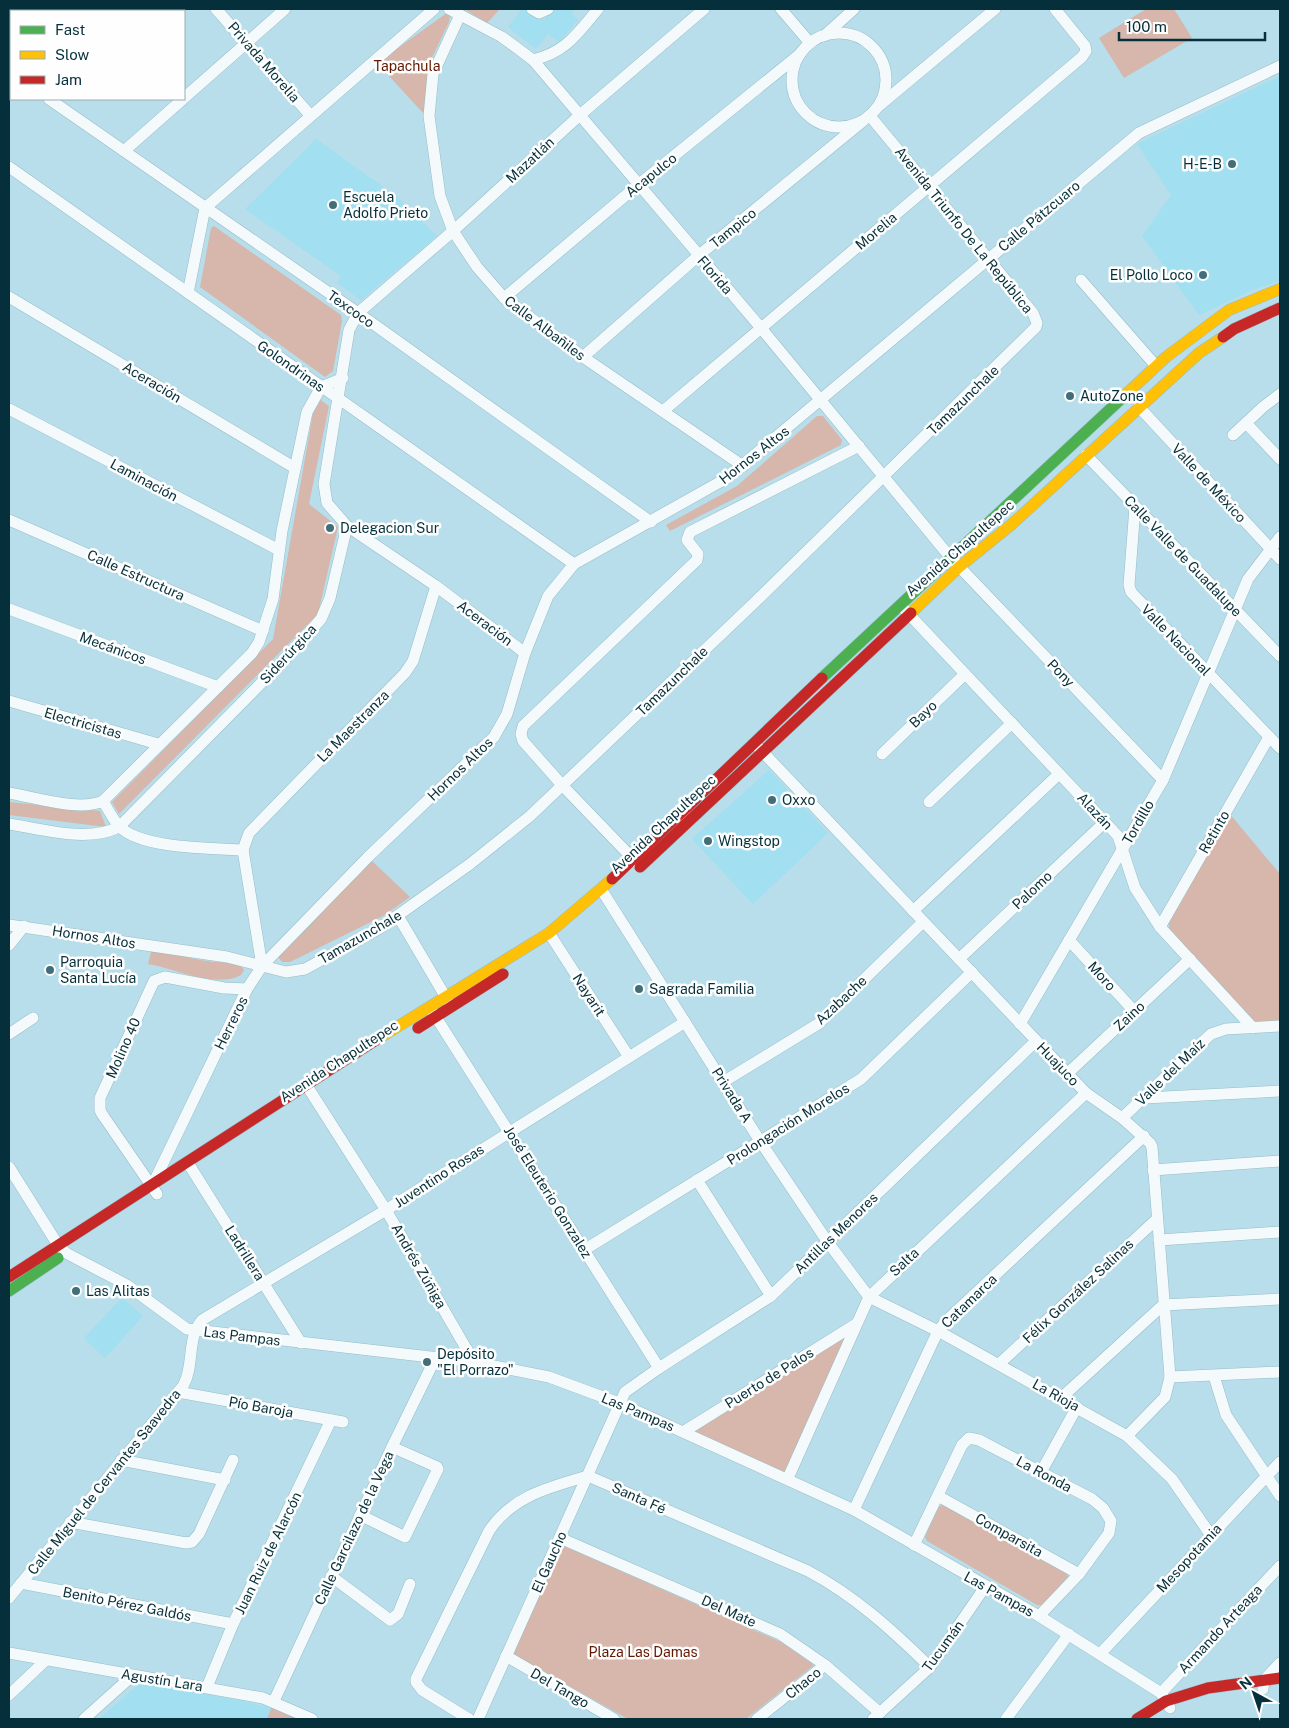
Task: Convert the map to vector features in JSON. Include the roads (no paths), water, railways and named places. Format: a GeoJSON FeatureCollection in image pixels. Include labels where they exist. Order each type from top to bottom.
{"type":"FeatureCollection","features":[{"type":"Feature","properties":{"kind":"main road","name":"Avenida Chapultepec"},"geometry":{"type":"LineString","coordinates":[[758,747],[900,604],[1166,357],[1224,313],[1280,289]]}},
{"type":"Feature","properties":{"kind":"main road","name":"Avenida Chapultepec"},"geometry":{"type":"LineString","coordinates":[[9,1291],[62,1249],[313,1091],[433,1011],[452,1007],[551,937],[604,893],[758,747],[958,567],[1012,524],[1182,368],[1234,329],[1280,308]]}},
{"type":"Feature","properties":{"kind":"main road"},"geometry":{"type":"LineString","coordinates":[[1166,357],[1169,366],[1182,368]]}},
{"type":"Feature","properties":{"kind":"main road"},"geometry":{"type":"LineString","coordinates":[[1139,407],[1157,380],[1156,366]]}},
{"type":"Feature","properties":{"kind":"main road"},"geometry":{"type":"LineString","coordinates":[[433,1011],[445,996],[551,937]]}},
{"type":"Feature","properties":{"kind":"main road","name":"Avenida Chapultepec"},"geometry":{"type":"LineString","coordinates":[[386,1048],[433,1011]]}},
{"type":"Feature","properties":{"kind":"main road"},"geometry":{"type":"LineString","coordinates":[[9,1277],[62,1249]]}},
{"type":"Feature","properties":{"kind":"main road"},"geometry":{"type":"LineString","coordinates":[[1264,1684],[1280,1678]]}},
{"type":"Feature","properties":{"kind":"main road"},"geometry":{"type":"LineString","coordinates":[[1137,1719],[1166,1701],[1208,1688],[1264,1684],[1280,1686]]}},
{"type":"Feature","properties":{"kind":"main road"},"geometry":{"type":"LineString","coordinates":[[1150,1719],[1166,1701]]}},
{"type":"Feature","properties":{"kind":"street","name":"Privada Morelia"},"geometry":{"type":"LineString","coordinates":[[216,9],[311,116]]}},
{"type":"Feature","properties":{"kind":"street"},"geometry":{"type":"LineString","coordinates":[[185,98],[286,9]]}},
{"type":"Feature","properties":{"kind":"street"},"geometry":{"type":"LineString","coordinates":[[188,293],[205,208],[434,9]]}},
{"type":"Feature","properties":{"kind":"street","name":"Florida"},"geometry":{"type":"LineString","coordinates":[[449,9],[502,37],[533,60],[761,328],[958,567]]}},
{"type":"Feature","properties":{"kind":"street"},"geometry":{"type":"LineString","coordinates":[[532,9],[539,13],[548,9]]}},
{"type":"Feature","properties":{"kind":"street"},"geometry":{"type":"LineString","coordinates":[[533,60],[551,56],[568,44],[598,9]]}},
{"type":"Feature","properties":{"kind":"street","name":"Mazatlán"},"geometry":{"type":"LineString","coordinates":[[358,314],[453,231],[580,115],[704,9]]}},
{"type":"Feature","properties":{"kind":"street"},"geometry":{"type":"LineString","coordinates":[[782,9],[810,43]]}},
{"type":"Feature","properties":{"kind":"street"},"geometry":{"type":"LineString","coordinates":[[824,36],[854,9]]}},
{"type":"Feature","properties":{"kind":"street"},"geometry":{"type":"LineString","coordinates":[[879,106],[886,78],[883,64],[876,51],[866,41],[853,35],[838,33],[824,36],[810,43],[800,54],[792,78],[795,96],[804,113],[814,121],[832,127],[851,126],[866,118],[995,9]]}},
{"type":"Feature","properties":{"kind":"street","name":"Morelia"},"geometry":{"type":"LineString","coordinates":[[663,411],[1082,57],[1086,51],[1083,43],[1054,9]]}},
{"type":"Feature","properties":{"kind":"street","name":"Calle Albañiles"},"geometry":{"type":"LineString","coordinates":[[460,15],[433,74],[429,108],[440,196],[453,231],[477,267],[504,298],[582,357],[742,466]]}},
{"type":"Feature","properties":{"kind":"street","name":"Acapulco"},"geometry":{"type":"LineString","coordinates":[[504,298],[638,185],[800,54]]}},
{"type":"Feature","properties":{"kind":"street","name":"Calle Pátzcuaro"},"geometry":{"type":"LineString","coordinates":[[821,401],[988,258],[1139,133],[1280,66]]}},
{"type":"Feature","properties":{"kind":"street","name":"Texcoco"},"geometry":{"type":"LineString","coordinates":[[50,100],[358,314],[651,522]]}},
{"type":"Feature","properties":{"kind":"street"},"geometry":{"type":"LineString","coordinates":[[124,151],[183,100]]}},
{"type":"Feature","properties":{"kind":"street","name":"Avenida Triunfo De La República"},"geometry":{"type":"LineString","coordinates":[[866,118],[928,186],[1034,314],[1037,323]]}},
{"type":"Feature","properties":{"kind":"street","name":"Tampico"},"geometry":{"type":"LineString","coordinates":[[582,357],[698,256],[866,118]]}},
{"type":"Feature","properties":{"kind":"street","name":"Golondrinas"},"geometry":{"type":"LineString","coordinates":[[9,167],[574,564]]}},
{"type":"Feature","properties":{"kind":"street"},"geometry":{"type":"LineString","coordinates":[[1081,280],[1156,366]]}},
{"type":"Feature","properties":{"kind":"street","name":"Aceración"},"geometry":{"type":"LineString","coordinates":[[9,297],[295,468]]}},
{"type":"Feature","properties":{"kind":"street"},"geometry":{"type":"LineString","coordinates":[[347,526],[332,511],[324,494],[349,330],[358,314]]}},
{"type":"Feature","properties":{"kind":"street","name":"Tamazunchale"},"geometry":{"type":"LineString","coordinates":[[262,966],[286,972],[305,968],[398,916],[470,864],[530,816],[753,604],[1033,332],[1037,323]]}},
{"type":"Feature","properties":{"kind":"street"},"geometry":{"type":"LineString","coordinates":[[321,387],[343,378]]}},
{"type":"Feature","properties":{"kind":"street","name":"Siderúrgica"},"geometry":{"type":"LineString","coordinates":[[103,801],[158,744],[252,653],[263,631],[273,599],[279,550],[307,412],[321,387]]}},
{"type":"Feature","properties":{"kind":"street"},"geometry":{"type":"LineString","coordinates":[[1233,435],[1280,394]]}},
{"type":"Feature","properties":{"kind":"street","name":"Hornos Altos"},"geometry":{"type":"LineString","coordinates":[[9,925],[227,957],[262,966],[368,857],[494,737],[507,714],[525,653],[548,596],[574,564],[727,478],[821,401]]}},
{"type":"Feature","properties":{"kind":"street","name":"Valle de México"},"geometry":{"type":"LineString","coordinates":[[1139,407],[1280,559]]}},
{"type":"Feature","properties":{"kind":"street","name":"Laminación"},"geometry":{"type":"LineString","coordinates":[[9,409],[279,550]]}},
{"type":"Feature","properties":{"kind":"street"},"geometry":{"type":"LineString","coordinates":[[1246,423],[1280,459]]}},
{"type":"Feature","properties":{"kind":"street"},"geometry":{"type":"LineString","coordinates":[[636,862],[562,785],[523,741],[521,730],[526,722],[697,560],[698,554],[687,540],[690,532],[859,446]]}},
{"type":"Feature","properties":{"kind":"street","name":"Calle Valle de Guadalupe"},"geometry":{"type":"LineString","coordinates":[[1086,455],[1280,656]]}},
{"type":"Feature","properties":{"kind":"street","name":"Valle Nacional"},"geometry":{"type":"LineString","coordinates":[[1135,507],[1130,589],[1136,599],[1280,748]]}},
{"type":"Feature","properties":{"kind":"street","name":"Calle Estructura"},"geometry":{"type":"LineString","coordinates":[[9,520],[263,631]]}},
{"type":"Feature","properties":{"kind":"street","name":"Siderúrgica"},"geometry":{"type":"LineString","coordinates":[[9,824],[90,834],[107,833],[119,827],[289,655],[321,619],[330,598],[347,526]]}},
{"type":"Feature","properties":{"kind":"street","name":"Aceración"},"geometry":{"type":"LineString","coordinates":[[347,526],[436,586],[525,653]]}},
{"type":"Feature","properties":{"kind":"street"},"geometry":{"type":"LineString","coordinates":[[1235,610],[1248,579],[1280,537]]}},
{"type":"Feature","properties":{"kind":"street","name":"Pony"},"geometry":{"type":"LineString","coordinates":[[958,567],[1163,780]]}},
{"type":"Feature","properties":{"kind":"street","name":"La Maestranza"},"geometry":{"type":"LineString","coordinates":[[243,850],[249,833],[259,821],[406,673],[413,661],[436,586]]}},
{"type":"Feature","properties":{"kind":"street","name":"Alazán"},"geometry":{"type":"LineString","coordinates":[[900,604],[1118,836],[1124,848],[1135,888],[1160,927],[1253,1028]]}},
{"type":"Feature","properties":{"kind":"street","name":"Mecánicos"},"geometry":{"type":"LineString","coordinates":[[9,609],[218,687]]}},
{"type":"Feature","properties":{"kind":"street","name":"Tordillo"},"geometry":{"type":"LineString","coordinates":[[1020,1024],[1163,780],[1235,610]]}},
{"type":"Feature","properties":{"kind":"street","name":"Bayo"},"geometry":{"type":"LineString","coordinates":[[882,754],[965,674]]}},
{"type":"Feature","properties":{"kind":"street","name":"Electricistas"},"geometry":{"type":"LineString","coordinates":[[9,701],[158,744]]}},
{"type":"Feature","properties":{"kind":"street"},"geometry":{"type":"LineString","coordinates":[[928,802],[1012,723]]}},
{"type":"Feature","properties":{"kind":"street","name":"Retinto"},"geometry":{"type":"LineString","coordinates":[[1160,927],[1269,737]]}},
{"type":"Feature","properties":{"kind":"street","name":"Huajuco"},"geometry":{"type":"LineString","coordinates":[[758,747],[1067,1074],[1086,1093],[1144,1136],[1152,1147],[1170,1376],[1165,1397],[1128,1436]]}},
{"type":"Feature","properties":{"kind":"street"},"geometry":{"type":"LineString","coordinates":[[913,910],[1059,774]]}},
{"type":"Feature","properties":{"kind":"street"},"geometry":{"type":"LineString","coordinates":[[9,793],[81,806],[95,805],[103,801],[119,827],[134,837],[154,843],[243,850],[262,966]]}},
{"type":"Feature","properties":{"kind":"street","name":"Palomo"},"geometry":{"type":"LineString","coordinates":[[959,959],[1105,822]]}},
{"type":"Feature","properties":{"kind":"street","name":"Privada A"},"geometry":{"type":"LineString","coordinates":[[604,893],[760,1141],[827,1242],[869,1297]]}},
{"type":"Feature","properties":{"kind":"street"},"geometry":{"type":"LineString","coordinates":[[398,916],[452,1007]]}},
{"type":"Feature","properties":{"kind":"street","name":"Azabache"},"geometry":{"type":"LineString","coordinates":[[723,1082],[818,1024],[923,922]]}},
{"type":"Feature","properties":{"kind":"street"},"geometry":{"type":"LineString","coordinates":[[9,945],[24,926]]}},
{"type":"Feature","properties":{"kind":"street","name":"Nayarit"},"geometry":{"type":"LineString","coordinates":[[551,937],[629,1057]]}},
{"type":"Feature","properties":{"kind":"street","name":"Moro"},"geometry":{"type":"LineString","coordinates":[[1069,940],[1134,1011]]}},
{"type":"Feature","properties":{"kind":"street","name":"Zaino"},"geometry":{"type":"LineString","coordinates":[[1067,1074],[1190,959]]}},
{"type":"Feature","properties":{"kind":"street","name":"Herreros"},"geometry":{"type":"LineString","coordinates":[[155,1190],[247,990],[262,966]]}},
{"type":"Feature","properties":{"kind":"street","name":"Prolongación Morelos"},"geometry":{"type":"LineString","coordinates":[[584,1250],[861,1079],[972,972]]}},
{"type":"Feature","properties":{"kind":"street","name":"Molino 40"},"geometry":{"type":"LineString","coordinates":[[155,1190],[102,1114],[99,1104],[151,985],[159,978],[165,977],[224,988],[247,990]]}},
{"type":"Feature","properties":{"kind":"street","name":"José Eleuterio Gonzalez"},"geometry":{"type":"LineString","coordinates":[[433,1011],[659,1368]]}},
{"type":"Feature","properties":{"kind":"street"},"geometry":{"type":"LineString","coordinates":[[9,1034],[33,1018]]}},
{"type":"Feature","properties":{"kind":"street","name":"Juventino Rosas"},"geometry":{"type":"LineString","coordinates":[[194,1330],[210,1314],[386,1210],[685,1022]]}},
{"type":"Feature","properties":{"kind":"street","name":"Valle del Maíz"},"geometry":{"type":"LineString","coordinates":[[1122,1118],[1211,1034],[1226,1029],[1280,1026]]}},
{"type":"Feature","properties":{"kind":"street","name":"Antillas Menores"},"geometry":{"type":"LineString","coordinates":[[619,1403],[629,1389],[771,1296],[1036,1041]]}},
{"type":"Feature","properties":{"kind":"street","name":"Andrés Zúñiga"},"geometry":{"type":"LineString","coordinates":[[313,1091],[386,1210],[474,1362]]}},
{"type":"Feature","properties":{"kind":"street"},"geometry":{"type":"LineString","coordinates":[[1145,1098],[1280,1092]]}},
{"type":"Feature","properties":{"kind":"street","name":"Salta"},"geometry":{"type":"LineString","coordinates":[[788,1478],[869,1297],[1086,1093]]}},
{"type":"Feature","properties":{"kind":"street","name":"Catamarca"},"geometry":{"type":"LineString","coordinates":[[854,1510],[938,1331],[1144,1136]]}},
{"type":"Feature","properties":{"kind":"street"},"geometry":{"type":"LineString","coordinates":[[1153,1170],[1280,1161]]}},
{"type":"Feature","properties":{"kind":"street"},"geometry":{"type":"LineString","coordinates":[[9,1167],[62,1249]]}},
{"type":"Feature","properties":{"kind":"street","name":"Ladrillera"},"geometry":{"type":"LineString","coordinates":[[191,1167],[264,1282],[300,1343]]}},
{"type":"Feature","properties":{"kind":"street"},"geometry":{"type":"LineString","coordinates":[[697,1180],[771,1296]]}},
{"type":"Feature","properties":{"kind":"street","name":"Félix González Salinas"},"geometry":{"type":"LineString","coordinates":[[999,1364],[1157,1218]]}},
{"type":"Feature","properties":{"kind":"street"},"geometry":{"type":"LineString","coordinates":[[1159,1240],[1280,1232]]}},
{"type":"Feature","properties":{"kind":"street","name":"Las Pampas"},"geometry":{"type":"LineString","coordinates":[[62,1249],[126,1285],[179,1325],[194,1330],[474,1362],[549,1377],[619,1403],[788,1478],[854,1510],[1069,1634],[1166,1701]]}},
{"type":"Feature","properties":{"kind":"street","name":"La Rioja"},"geometry":{"type":"LineString","coordinates":[[869,1297],[938,1331],[1128,1436],[1172,1479],[1210,1534]]}},
{"type":"Feature","properties":{"kind":"street"},"geometry":{"type":"LineString","coordinates":[[1061,1398],[1163,1305],[1280,1300]]}},
{"type":"Feature","properties":{"kind":"street","name":"Puerto de Palos"},"geometry":{"type":"LineString","coordinates":[[683,1432],[856,1324]]}},
{"type":"Feature","properties":{"kind":"street","name":"Calle Miguel de Cervantes Saavedra"},"geometry":{"type":"LineString","coordinates":[[9,1598],[178,1392],[188,1373],[194,1330]]}},
{"type":"Feature","properties":{"kind":"street","name":"Calle Garcilazo de la Vega"},"geometry":{"type":"LineString","coordinates":[[274,1701],[436,1357]]}},
{"type":"Feature","properties":{"kind":"street"},"geometry":{"type":"LineString","coordinates":[[1170,1376],[1214,1376],[1280,1372]]}},
{"type":"Feature","properties":{"kind":"street"},"geometry":{"type":"LineString","coordinates":[[1214,1376],[1226,1415],[1280,1496]]}},
{"type":"Feature","properties":{"kind":"street","name":"Pío Baroja"},"geometry":{"type":"LineString","coordinates":[[178,1392],[343,1422]]}},
{"type":"Feature","properties":{"kind":"street","name":"El Gaucho"},"geometry":{"type":"LineString","coordinates":[[478,1719],[619,1403]]}},
{"type":"Feature","properties":{"kind":"street"},"geometry":{"type":"LineString","coordinates":[[1041,1472],[1078,1407]]}},
{"type":"Feature","properties":{"kind":"street","name":"Juan Ruiz de Alarcón"},"geometry":{"type":"LineString","coordinates":[[207,1687],[234,1624],[330,1420]]}},
{"type":"Feature","properties":{"kind":"street","name":"La Ronda"},"geometry":{"type":"LineString","coordinates":[[914,1545],[962,1445],[969,1438],[979,1440],[1092,1499],[1103,1508],[1111,1521],[1109,1533],[1080,1574],[1039,1616]]}},
{"type":"Feature","properties":{"kind":"street"},"geometry":{"type":"LineString","coordinates":[[360,1515],[405,1538],[438,1469],[437,1466],[392,1447]]}},
{"type":"Feature","properties":{"kind":"street"},"geometry":{"type":"LineString","coordinates":[[122,1460],[225,1480]]}},
{"type":"Feature","properties":{"kind":"street"},"geometry":{"type":"LineString","coordinates":[[70,1522],[186,1543],[192,1542],[199,1534],[233,1460]]}},
{"type":"Feature","properties":{"kind":"street","name":"Mesopotamia"},"geometry":{"type":"LineString","coordinates":[[1100,1654],[1210,1534],[1280,1462]]}},
{"type":"Feature","properties":{"kind":"street"},"geometry":{"type":"LineString","coordinates":[[469,1719],[422,1690],[416,1682],[489,1530],[496,1519],[527,1496],[588,1476]]}},
{"type":"Feature","properties":{"kind":"street","name":"Santa Fé"},"geometry":{"type":"LineString","coordinates":[[588,1476],[808,1571],[840,1588],[882,1620],[930,1667]]}},
{"type":"Feature","properties":{"kind":"street","name":"Comparsita"},"geometry":{"type":"LineString","coordinates":[[938,1496],[1080,1574]]}},
{"type":"Feature","properties":{"kind":"street","name":"Del Mate"},"geometry":{"type":"LineString","coordinates":[[560,1538],[780,1634],[825,1665],[876,1716]]}},
{"type":"Feature","properties":{"kind":"street","name":"Armando Arteaga"},"geometry":{"type":"LineString","coordinates":[[1166,1701],[1280,1566]]}},
{"type":"Feature","properties":{"kind":"street"},"geometry":{"type":"LineString","coordinates":[[332,1576],[390,1620],[398,1614],[410,1584]]}},
{"type":"Feature","properties":{"kind":"street","name":"Benito Pérez Galdós"},"geometry":{"type":"LineString","coordinates":[[21,1584],[234,1624]]}},
{"type":"Feature","properties":{"kind":"street","name":"Tucumán"},"geometry":{"type":"LineString","coordinates":[[876,1716],[930,1667],[985,1587]]}},
{"type":"Feature","properties":{"kind":"street"},"geometry":{"type":"LineString","coordinates":[[1006,1719],[1069,1634]]}},
{"type":"Feature","properties":{"kind":"street","name":"Agustín Lara"},"geometry":{"type":"LineString","coordinates":[[9,1653],[132,1676],[207,1687],[274,1701],[312,1719]]}},
{"type":"Feature","properties":{"kind":"street","name":"Del Tango"},"geometry":{"type":"LineString","coordinates":[[506,1656],[614,1719]]}},
{"type":"Feature","properties":{"kind":"street"},"geometry":{"type":"LineString","coordinates":[[9,1694],[45,1661]]}},
{"type":"Feature","properties":{"kind":"street"},"geometry":{"type":"LineString","coordinates":[[1264,1684],[1280,1663]]}},
{"type":"Feature","properties":{"kind":"street","name":"Chaco"},"geometry":{"type":"LineString","coordinates":[[757,1719],[825,1665]]}},
{"type":"Feature","properties":{"kind":"street"},"geometry":{"type":"LineString","coordinates":[[84,1719],[132,1676]]}},
{"type":"Feature","properties":{"kind":"place","name":"H-E-B"},"geometry":{"type":"Point","coordinates":[1232,164]}},
{"type":"Feature","properties":{"kind":"place","name":"Escuela Adolfo Prieto"},"geometry":{"type":"Point","coordinates":[333,205]}},
{"type":"Feature","properties":{"kind":"place","name":"El Pollo Loco"},"geometry":{"type":"Point","coordinates":[1203,275]}},
{"type":"Feature","properties":{"kind":"place","name":"AutoZone"},"geometry":{"type":"Point","coordinates":[1070,396]}},
{"type":"Feature","properties":{"kind":"place","name":"Delegacion Sur"},"geometry":{"type":"Point","coordinates":[330,528]}},
{"type":"Feature","properties":{"kind":"place","name":"Oxxo"},"geometry":{"type":"Point","coordinates":[772,800]}},
{"type":"Feature","properties":{"kind":"place","name":"Wingstop"},"geometry":{"type":"Point","coordinates":[708,841]}},
{"type":"Feature","properties":{"kind":"place","name":"Parroquia Santa Lucía"},"geometry":{"type":"Point","coordinates":[50,970]}},
{"type":"Feature","properties":{"kind":"place","name":"Sagrada Familia"},"geometry":{"type":"Point","coordinates":[639,989]}},
{"type":"Feature","properties":{"kind":"place","name":"Las Alitas"},"geometry":{"type":"Point","coordinates":[76,1291]}},
{"type":"Feature","properties":{"kind":"place","name":"Depósito \"El Porrazo\""},"geometry":{"type":"Point","coordinates":[427,1362]}},
{"type":"Feature","properties":{"kind":"park label","name":"Tapachula"},"geometry":{"type":"Point","coordinates":[407,66]}},
{"type":"Feature","properties":{"kind":"park label","name":"Plaza Las Damas"},"geometry":{"type":"Point","coordinates":[643,1652]}}]}
